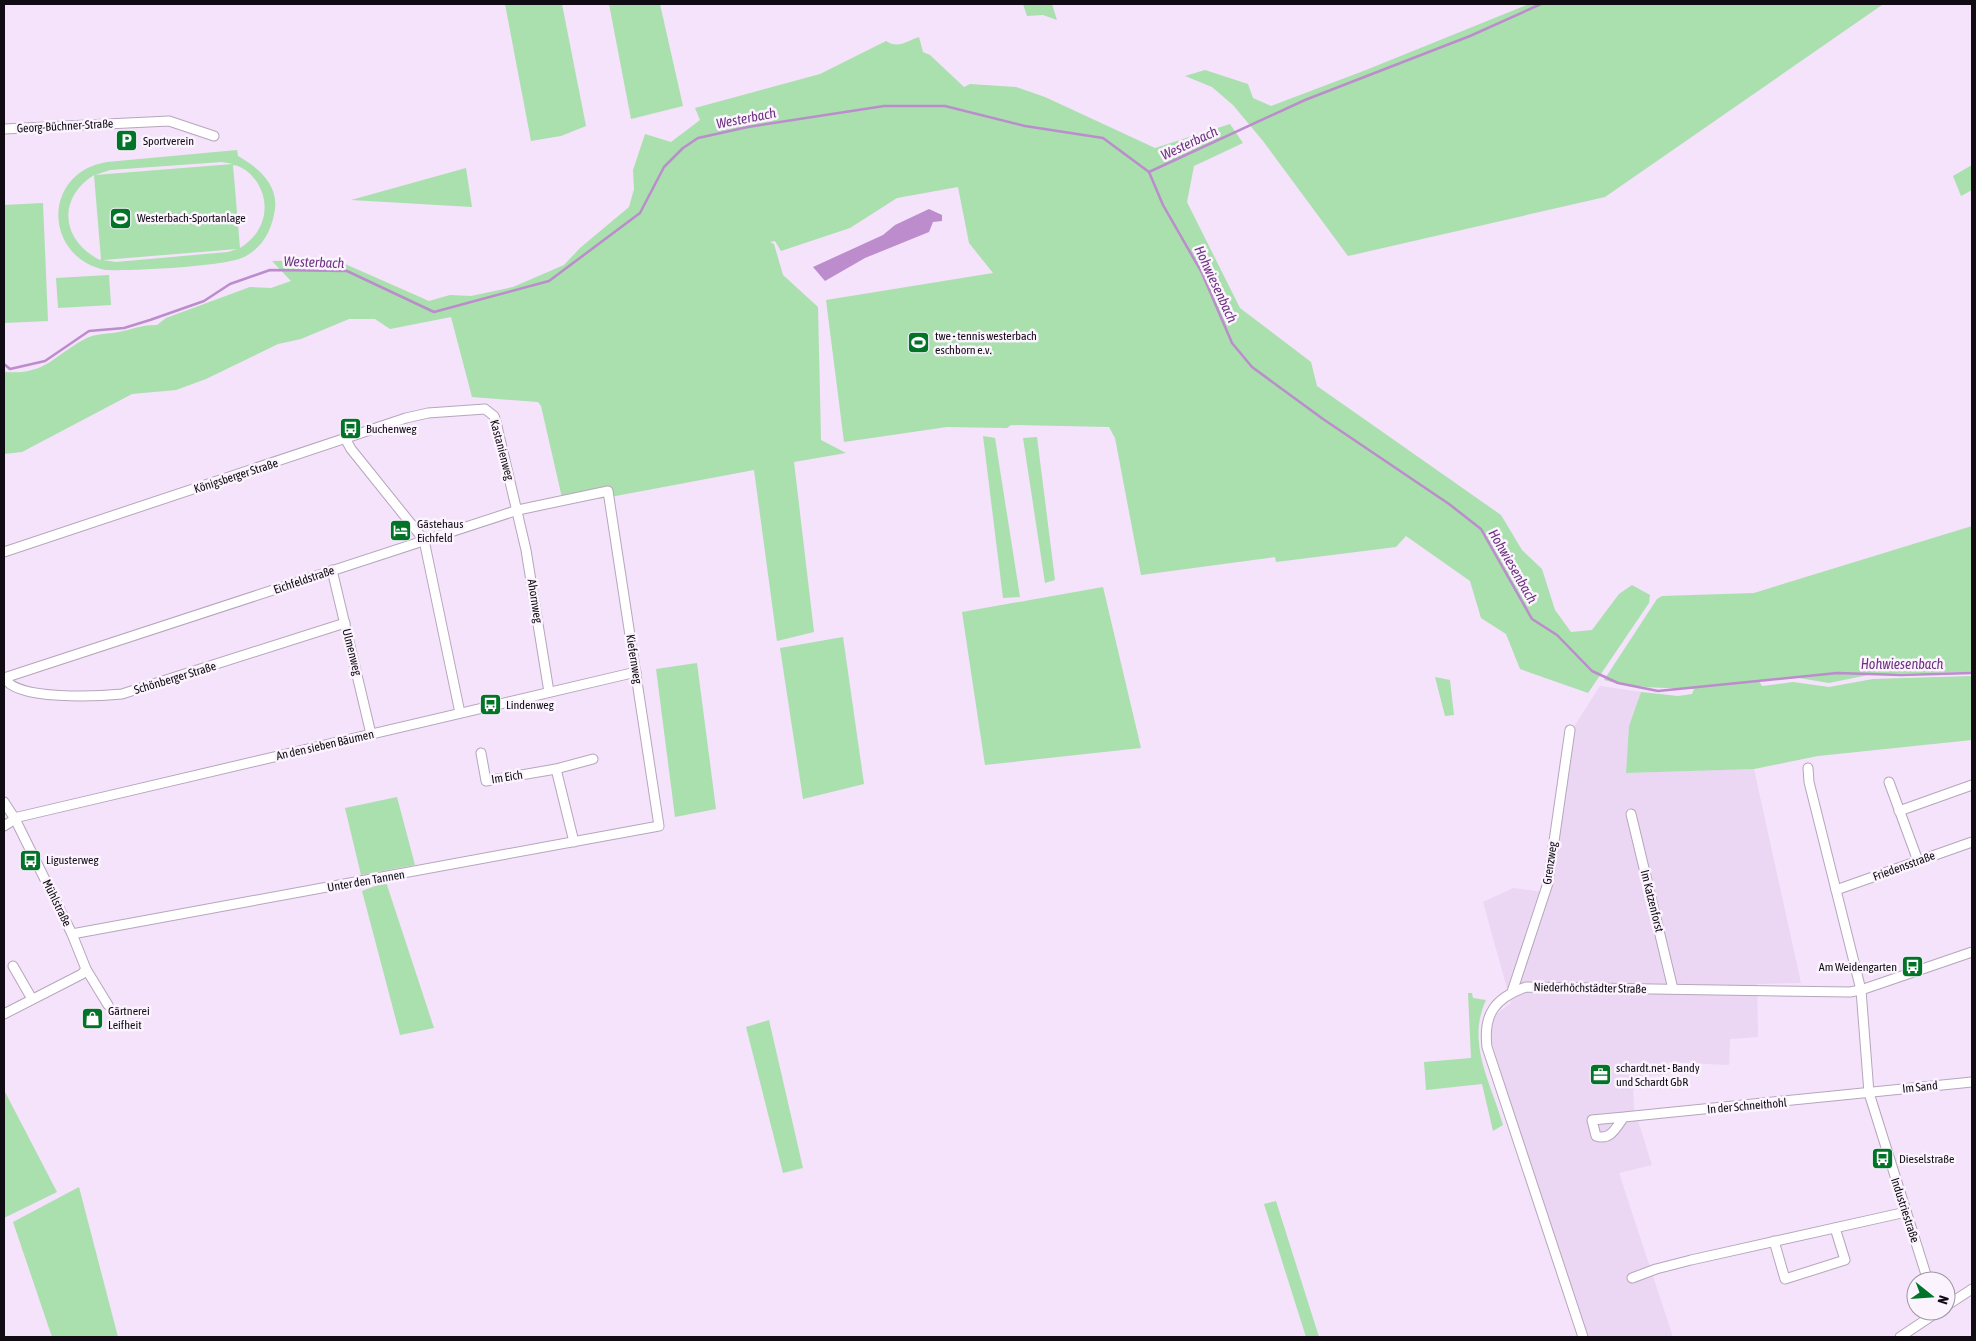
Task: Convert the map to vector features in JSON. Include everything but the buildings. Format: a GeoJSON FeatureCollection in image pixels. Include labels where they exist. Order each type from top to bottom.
{"type":"FeatureCollection","features":[{"type":"Feature","properties":{"kind":"street","name":"Georg-Büchner-Straße"},"geometry":{"type":"LineString","coordinates":[[4,129],[169,121],[214,136]]}},
{"type":"Feature","properties":{"kind":"street","name":"Königsberger Straße"},"geometry":{"type":"LineString","coordinates":[[4,552],[414,417],[470,408]]}},
{"type":"Feature","properties":{"kind":"street","name":"Kastanienweg"},"geometry":{"type":"LineString","coordinates":[[470,408],[485,409],[494,416],[518,510]]}},
{"type":"Feature","properties":{"kind":"street"},"geometry":{"type":"LineString","coordinates":[[346,440],[351,449],[424,540],[460,713]]}},
{"type":"Feature","properties":{"kind":"street","name":"Eichfeldstraße"},"geometry":{"type":"LineString","coordinates":[[4,678],[518,510],[608,491]]}},
{"type":"Feature","properties":{"kind":"street","name":"Kiefernweg"},"geometry":{"type":"LineString","coordinates":[[608,491],[659,826]]}},
{"type":"Feature","properties":{"kind":"street","name":"Ahornweg"},"geometry":{"type":"LineString","coordinates":[[518,510],[549,692]]}},
{"type":"Feature","properties":{"kind":"street","name":"Ulmenweg"},"geometry":{"type":"LineString","coordinates":[[332,570],[372,734]]}},
{"type":"Feature","properties":{"kind":"street","name":"Schönberger Straße"},"geometry":{"type":"LineString","coordinates":[[4,678],[16,687],[60,697],[95,697],[122,694],[345,623]]}},
{"type":"Feature","properties":{"kind":"street","name":"An den sieben Bäumen"},"geometry":{"type":"LineString","coordinates":[[15,819],[636,672]]}},
{"type":"Feature","properties":{"kind":"street","name":"Grenzweg"},"geometry":{"type":"LineString","coordinates":[[1512,992],[1548,883],[1570,730]]}},
{"type":"Feature","properties":{"kind":"street","name":"Im Eich"},"geometry":{"type":"LineString","coordinates":[[481,753],[486,781],[556,769],[593,760]]}},
{"type":"Feature","properties":{"kind":"street"},"geometry":{"type":"LineString","coordinates":[[1808,768],[1809,782],[1861,990]]}},
{"type":"Feature","properties":{"kind":"street"},"geometry":{"type":"LineString","coordinates":[[556,769],[574,842]]}},
{"type":"Feature","properties":{"kind":"street"},"geometry":{"type":"LineString","coordinates":[[1889,782],[1918,861]]}},
{"type":"Feature","properties":{"kind":"street"},"geometry":{"type":"LineString","coordinates":[[1899,811],[1972,785]]}},
{"type":"Feature","properties":{"kind":"street","name":"Mühlstraße"},"geometry":{"type":"LineString","coordinates":[[4,802],[15,819],[72,934],[86,969],[108,1005]]}},
{"type":"Feature","properties":{"kind":"street","name":"Im Katzenforst"},"geometry":{"type":"LineString","coordinates":[[1630,814],[1673,989]]}},
{"type":"Feature","properties":{"kind":"street"},"geometry":{"type":"LineString","coordinates":[[4,826],[15,819]]}},
{"type":"Feature","properties":{"kind":"street","name":"Unter den Tannen"},"geometry":{"type":"LineString","coordinates":[[72,934],[659,826]]}},
{"type":"Feature","properties":{"kind":"street","name":"Friedensstraße"},"geometry":{"type":"LineString","coordinates":[[1836,890],[1972,842]]}},
{"type":"Feature","properties":{"kind":"street","name":"Niederhöchstädter Straße"},"geometry":{"type":"LineString","coordinates":[[1583,1337],[1487,1047],[1485,1032],[1492,1009],[1512,992],[1526,987],[1861,990],[1972,952]]}},
{"type":"Feature","properties":{"kind":"street"},"geometry":{"type":"LineString","coordinates":[[13,966],[32,1000]]}},
{"type":"Feature","properties":{"kind":"street"},"geometry":{"type":"LineString","coordinates":[[4,1014],[82,974],[86,969]]}},
{"type":"Feature","properties":{"kind":"street","name":"Industriestraße"},"geometry":{"type":"LineString","coordinates":[[1861,990],[1869,1093],[1925,1271]]}},
{"type":"Feature","properties":{"kind":"street","name":"Im Sand"},"geometry":{"type":"LineString","coordinates":[[1869,1093],[1972,1082]]}},
{"type":"Feature","properties":{"kind":"street","name":"In der Schneithohl"},"geometry":{"type":"LineString","coordinates":[[1624,1117],[1869,1093]]}},
{"type":"Feature","properties":{"kind":"street"},"geometry":{"type":"LineString","coordinates":[[1632,1278],[1656,1269],[1906,1212]]}},
{"type":"Feature","properties":{"kind":"street"},"geometry":{"type":"LineString","coordinates":[[1774,1241],[1785,1279],[1845,1260],[1835,1228]]}},
{"type":"Feature","properties":{"kind":"street"},"geometry":{"type":"LineString","coordinates":[[1956,1300],[1972,1289]]}},
{"type":"Feature","properties":{"kind":"street"},"geometry":{"type":"LineString","coordinates":[[1900,1337],[1924,1321]]}},
{"type":"Feature","properties":{"kind":"shaded area"},"geometry":{"type":"Polygon","coordinates":[[[929,209],[942,215],[942,221],[933,222],[929,232],[865,258],[825,281],[813,267],[883,235],[895,225],[929,209]]]}},
{"type":"Feature","properties":{"kind":"shaded area"},"geometry":{"type":"Polygon","coordinates":[[[1600,686],[1641,692],[1629,726],[1626,773],[1754,769],[1801,983],[1757,984],[1758,1037],[1730,1039],[1729,1065],[1668,1062],[1667,1075],[1633,1076],[1634,1108],[1652,1165],[1619,1173],[1673,1337],[1584,1337],[1490,1037],[1495,1015],[1511,1003],[1483,902],[1513,888],[1543,892],[1566,739],[1600,686]]]}},
{"type":"Feature","properties":{"kind":"green space"},"geometry":{"type":"Polygon","coordinates":[[[505,4],[562,4],[586,126],[561,136],[531,141],[505,4]]]}},
{"type":"Feature","properties":{"kind":"green space"},"geometry":{"type":"Polygon","coordinates":[[[609,4],[660,4],[683,106],[631,119],[609,4]]]}},
{"type":"Feature","properties":{"kind":"green space"},"geometry":{"type":"Polygon","coordinates":[[[1023,4],[1052,4],[1057,20],[1043,15],[1027,16],[1023,4]]]}},
{"type":"Feature","properties":{"kind":"green space"},"geometry":{"type":"Polygon","coordinates":[[[1529,4],[1882,5],[1605,197],[1348,256],[1263,141],[1233,105],[1212,87],[1185,76],[1205,70],[1248,84],[1253,98],[1271,106],[1529,4]]]}},
{"type":"Feature","properties":{"kind":"green space"},"geometry":{"type":"Polygon","coordinates":[[[919,37],[923,52],[930,55],[964,87],[970,84],[1016,87],[1045,97],[1155,148],[1230,124],[1243,143],[1194,166],[1187,202],[1240,308],[1311,362],[1317,386],[1501,515],[1522,550],[1542,569],[1555,610],[1571,632],[1592,630],[1619,594],[1632,585],[1650,595],[1649,603],[1588,693],[1520,669],[1506,634],[1481,618],[1470,581],[1406,536],[1396,547],[1276,562],[1275,557],[1141,575],[1115,438],[1109,427],[1011,425],[1007,428],[947,427],[844,442],[826,300],[993,273],[969,243],[958,187],[897,198],[850,228],[781,251],[775,241],[770,242],[774,244],[783,275],[818,307],[821,440],[846,453],[794,462],[814,632],[777,641],[754,470],[605,498],[563,502],[541,406],[538,402],[472,397],[451,317],[390,329],[375,319],[349,319],[301,339],[278,344],[206,379],[176,390],[132,394],[22,452],[4,454],[4,372],[29,371],[39,368],[88,337],[157,325],[166,318],[250,287],[271,288],[291,281],[272,261],[336,260],[429,301],[450,295],[471,296],[513,287],[564,265],[580,248],[629,207],[634,189],[633,170],[645,134],[671,142],[700,120],[695,108],[820,74],[886,41],[899,44],[919,37]]]}},
{"type":"Feature","properties":{"kind":"green space"},"geometry":{"type":"Polygon","coordinates":[[[237,150],[238,156],[259,171],[270,184],[275,200],[272,223],[258,247],[246,256],[236,260],[178,268],[105,270],[84,262],[70,249],[61,232],[58,214],[62,197],[71,181],[86,169],[107,162],[237,150]],[[222,162],[110,170],[95,175],[233,164],[222,162]],[[233,165],[240,248],[256,233],[264,215],[265,205],[259,185],[252,176],[238,166],[233,165]],[[94,175],[82,185],[69,207],[68,219],[71,231],[78,242],[87,252],[100,260],[94,175]],[[237,249],[103,260],[116,262],[228,252],[237,249]]]}},
{"type":"Feature","properties":{"kind":"green space"},"geometry":{"type":"Polygon","coordinates":[[[1972,165],[1972,190],[1961,196],[1953,176],[1972,165]]]}},
{"type":"Feature","properties":{"kind":"green space"},"geometry":{"type":"Polygon","coordinates":[[[466,168],[472,207],[351,200],[466,168]]]}},
{"type":"Feature","properties":{"kind":"green space"},"geometry":{"type":"Polygon","coordinates":[[[43,203],[48,321],[4,323],[4,205],[43,203]]]}},
{"type":"Feature","properties":{"kind":"green space"},"geometry":{"type":"Polygon","coordinates":[[[109,275],[111,305],[58,308],[56,278],[109,275]]]}},
{"type":"Feature","properties":{"kind":"green space"},"geometry":{"type":"Polygon","coordinates":[[[983,436],[995,438],[1020,597],[1003,598],[983,436]]]}},
{"type":"Feature","properties":{"kind":"green space"},"geometry":{"type":"Polygon","coordinates":[[[1037,437],[1055,580],[1045,583],[1023,438],[1037,437]]]}},
{"type":"Feature","properties":{"kind":"green space"},"geometry":{"type":"Polygon","coordinates":[[[1972,526],[1972,672],[1873,674],[1829,683],[1793,677],[1759,681],[1762,686],[1793,682],[1829,687],[1873,679],[1972,676],[1972,740],[1818,756],[1754,769],[1626,773],[1629,726],[1641,692],[1678,696],[1692,694],[1694,689],[1638,686],[1604,680],[1657,599],[1662,596],[1754,593],[1972,526]]]}},
{"type":"Feature","properties":{"kind":"green space"},"geometry":{"type":"Polygon","coordinates":[[[1103,587],[1141,748],[985,765],[962,612],[1103,587]]]}},
{"type":"Feature","properties":{"kind":"green space"},"geometry":{"type":"Polygon","coordinates":[[[843,637],[864,784],[803,799],[780,648],[843,637]]]}},
{"type":"Feature","properties":{"kind":"green space"},"geometry":{"type":"Polygon","coordinates":[[[697,663],[716,809],[675,817],[656,669],[697,663]]]}},
{"type":"Feature","properties":{"kind":"green space"},"geometry":{"type":"Polygon","coordinates":[[[1435,677],[1450,680],[1454,715],[1445,716],[1435,677]]]}},
{"type":"Feature","properties":{"kind":"green space"},"geometry":{"type":"Polygon","coordinates":[[[397,797],[415,865],[361,875],[345,808],[397,797]]]}},
{"type":"Feature","properties":{"kind":"green space"},"geometry":{"type":"Polygon","coordinates":[[[386,882],[434,1028],[400,1035],[362,891],[386,882]]]}},
{"type":"Feature","properties":{"kind":"green space"},"geometry":{"type":"Polygon","coordinates":[[[1468,993],[1472,993],[1473,998],[1486,1000],[1480,1016],[1479,1047],[1482,1063],[1503,1125],[1493,1131],[1482,1084],[1426,1090],[1424,1062],[1471,1058],[1468,993]]]}},
{"type":"Feature","properties":{"kind":"green space"},"geometry":{"type":"Polygon","coordinates":[[[769,1020],[803,1168],[783,1173],[746,1027],[769,1020]]]}},
{"type":"Feature","properties":{"kind":"green space"},"geometry":{"type":"Polygon","coordinates":[[[4,1090],[57,1192],[4,1218],[4,1090]]]}},
{"type":"Feature","properties":{"kind":"green space"},"geometry":{"type":"Polygon","coordinates":[[[79,1187],[118,1337],[52,1337],[13,1222],[79,1187]]]}},
{"type":"Feature","properties":{"kind":"green space"},"geometry":{"type":"Polygon","coordinates":[[[1276,1201],[1319,1337],[1306,1337],[1264,1204],[1276,1201]]]}},
{"type":"Feature","properties":{"kind":"waterway","name":"Westerbach"},"geometry":{"type":"LineString","coordinates":[[4,364],[10,369],[45,361],[89,331],[124,328],[150,320],[204,301],[230,284],[270,270],[347,271],[434,312],[549,281],[640,213],[664,167],[683,148],[698,138],[748,127],[884,106],[945,106],[1025,126],[1103,138],[1149,172],[1305,100],[1470,36],[1541,4]]}},
{"type":"Feature","properties":{"kind":"waterway","name":"Hohwiesenbach"},"geometry":{"type":"LineString","coordinates":[[1149,172],[1163,205],[1202,273],[1232,343],[1252,367],[1323,419],[1449,504],[1481,529],[1532,619],[1557,635],[1592,671],[1618,683],[1658,691],[1837,673],[1901,675],[1972,673]]}},
{"type":"Feature","properties":{"kind":"place","name":"Sportverein"},"geometry":{"type":"Point","coordinates":[127,141]}},
{"type":"Feature","properties":{"kind":"place","name":"Westerbach-Sportanlage"},"geometry":{"type":"Point","coordinates":[121,218]}},
{"type":"Feature","properties":{"kind":"place","name":"twe - tennis westerbach eschborn e.v."},"geometry":{"type":"Point","coordinates":[919,343]}},
{"type":"Feature","properties":{"kind":"place","name":"Buchenweg"},"geometry":{"type":"Point","coordinates":[350,429]}},
{"type":"Feature","properties":{"kind":"place","name":"Gästehaus Eichfeld"},"geometry":{"type":"Point","coordinates":[401,531]}},
{"type":"Feature","properties":{"kind":"place","name":"Lindenweg"},"geometry":{"type":"Point","coordinates":[490,705]}},
{"type":"Feature","properties":{"kind":"place","name":"Ligusterweg"},"geometry":{"type":"Point","coordinates":[30,860]}},
{"type":"Feature","properties":{"kind":"place","name":"Am Weidengarten"},"geometry":{"type":"Point","coordinates":[1913,967]}},
{"type":"Feature","properties":{"kind":"place","name":"Gärtnerei Leifheit"},"geometry":{"type":"Point","coordinates":[92,1018]}},
{"type":"Feature","properties":{"kind":"place","name":"schardt.net - Bandy und Schardt GbR"},"geometry":{"type":"Point","coordinates":[1600,1075]}},
{"type":"Feature","properties":{"kind":"place","name":"Dieselstraße"},"geometry":{"type":"Point","coordinates":[1883,1159]}}]}
